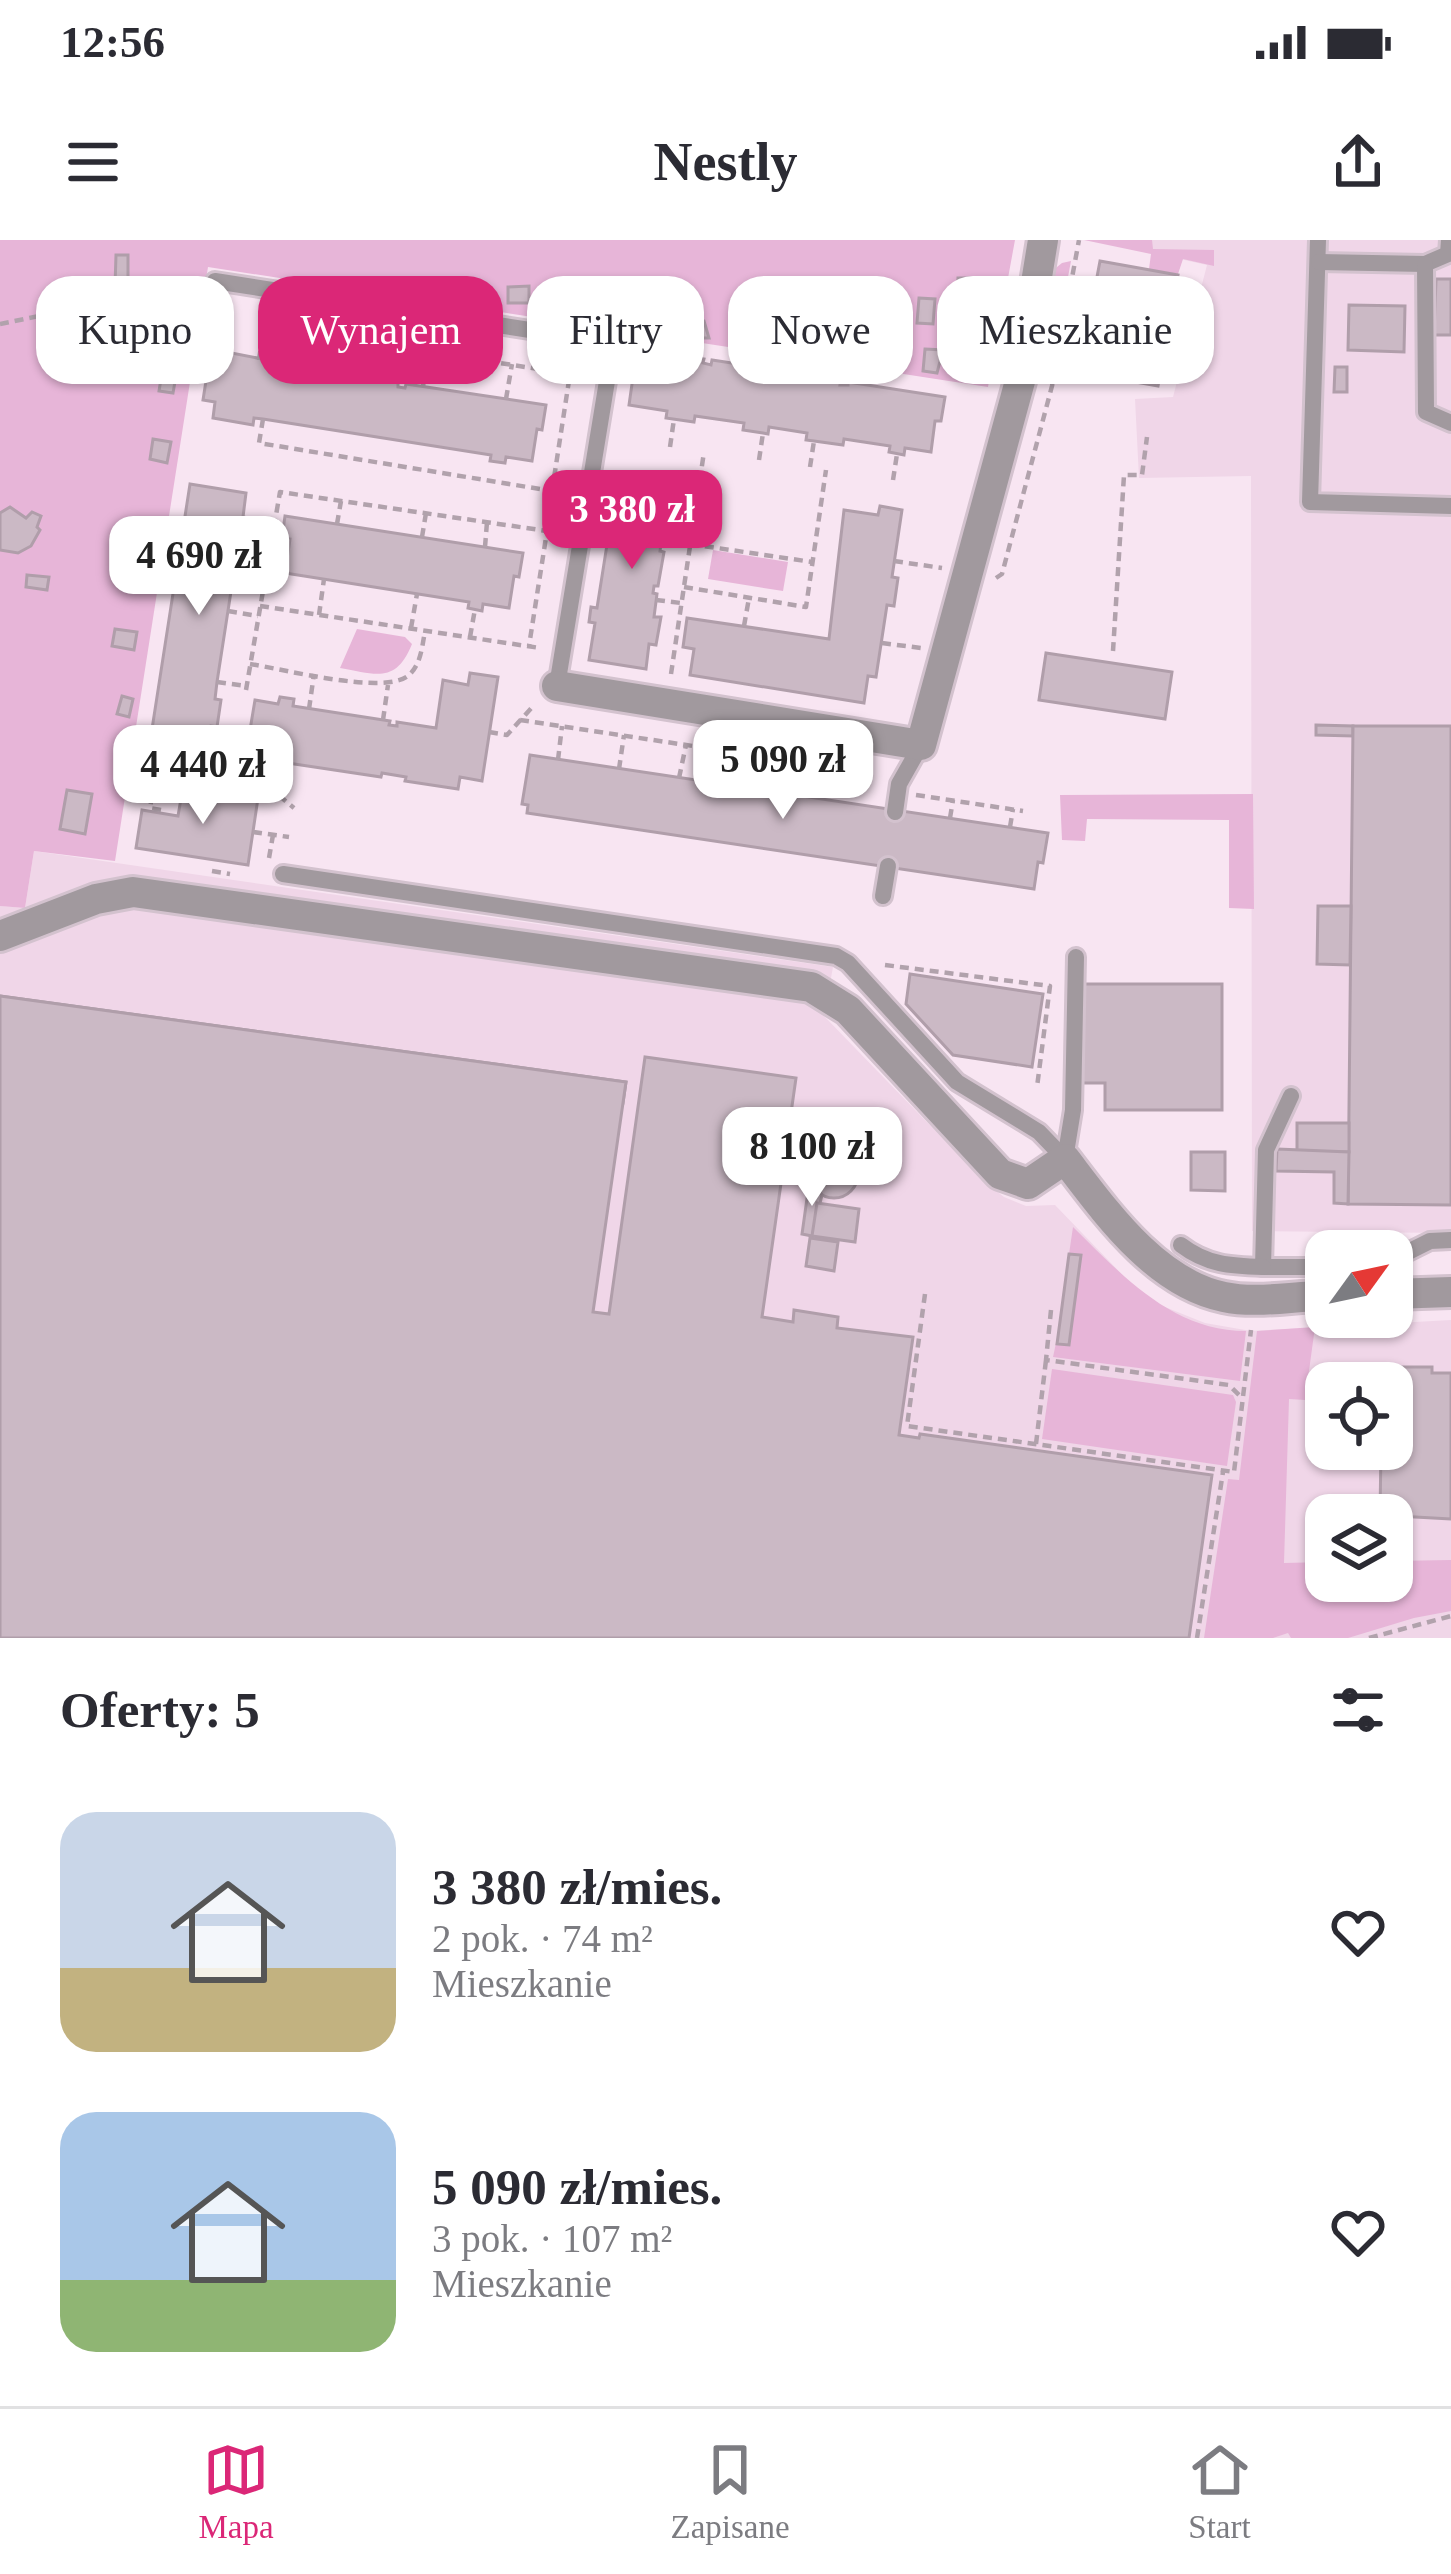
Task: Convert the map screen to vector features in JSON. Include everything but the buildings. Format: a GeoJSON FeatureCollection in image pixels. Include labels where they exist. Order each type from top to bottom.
{"type":"FeatureCollection","features":[{"type":"Feature","properties":{"kind":"street"},"geometry":{"type":"LineString","coordinates":[[557,686],[921,745],[1020,381],[1043,240]]}},
{"type":"Feature","properties":{"kind":"street"},"geometry":{"type":"LineString","coordinates":[[0,936],[96,899],[133,892],[812,987],[848,1010],[1000,1174],[1028,1184],[1065,1159],[1099,1202],[1177,1279],[1226,1298],[1305,1297]]}},
{"type":"Feature","properties":{"kind":"street"},"geometry":{"type":"LineString","coordinates":[[1413,1293],[1451,1292]]}},
{"type":"Feature","properties":{"kind":"lane"},"geometry":{"type":"LineString","coordinates":[[1318,240],[1310,502],[1451,506]]}},
{"type":"Feature","properties":{"kind":"lane"},"geometry":{"type":"LineString","coordinates":[[1319,262],[1425,264],[1449,249]]}},
{"type":"Feature","properties":{"kind":"lane"},"geometry":{"type":"LineString","coordinates":[[1425,264],[1426,412],[1451,423]]}},
{"type":"Feature","properties":{"kind":"lane"},"geometry":{"type":"LineString","coordinates":[[234,284],[575,337],[602,353],[608,375],[557,686]]}},
{"type":"Feature","properties":{"kind":"lane"},"geometry":{"type":"LineString","coordinates":[[896,812],[898,793],[921,745]]}},
{"type":"Feature","properties":{"kind":"lane"},"geometry":{"type":"LineString","coordinates":[[883,896],[888,866]]}},
{"type":"Feature","properties":{"kind":"lane"},"geometry":{"type":"LineString","coordinates":[[283,874],[836,956],[848,963],[957,1082],[1039,1132],[1065,1159]]}},
{"type":"Feature","properties":{"kind":"lane"},"geometry":{"type":"LineString","coordinates":[[1065,1159],[1073,1110],[1076,957]]}},
{"type":"Feature","properties":{"kind":"lane"},"geometry":{"type":"LineString","coordinates":[[1263,1267],[1266,1150],[1291,1096]]}},
{"type":"Feature","properties":{"kind":"lane"},"geometry":{"type":"LineString","coordinates":[[1413,1250],[1430,1241],[1451,1240]]}},
{"type":"Feature","properties":{"kind":"lane"},"geometry":{"type":"LineString","coordinates":[[1180,1245],[1198,1258],[1221,1265],[1305,1267]]}},
{"type":"Feature","properties":{"kind":"path"},"geometry":{"type":"LineString","coordinates":[[0,324],[36,317]]}},
{"type":"Feature","properties":{"kind":"path"},"geometry":{"type":"LineString","coordinates":[[503,363],[570,374],[552,490]]}},
{"type":"Feature","properties":{"kind":"path"},"geometry":{"type":"LineString","coordinates":[[506,399],[512,364]]}},
{"type":"Feature","properties":{"kind":"path"},"geometry":{"type":"LineString","coordinates":[[263,419],[259,442],[588,496]]}},
{"type":"Feature","properties":{"kind":"path"},"geometry":{"type":"LineString","coordinates":[[670,447],[674,419]]}},
{"type":"Feature","properties":{"kind":"path"},"geometry":{"type":"LineString","coordinates":[[759,460],[763,433]]}},
{"type":"Feature","properties":{"kind":"path"},"geometry":{"type":"LineString","coordinates":[[1113,651],[1124,476],[1142,475],[1147,436]]}},
{"type":"Feature","properties":{"kind":"path"},"geometry":{"type":"LineString","coordinates":[[810,467],[814,441]]}},
{"type":"Feature","properties":{"kind":"path"},"geometry":{"type":"LineString","coordinates":[[669,688],[704,452]]}},
{"type":"Feature","properties":{"kind":"path"},"geometry":{"type":"LineString","coordinates":[[893,480],[897,454]]}},
{"type":"Feature","properties":{"kind":"path"},"geometry":{"type":"LineString","coordinates":[[684,587],[806,607],[826,470]]}},
{"type":"Feature","properties":{"kind":"path"},"geometry":{"type":"LineString","coordinates":[[217,682],[246,688],[280,491],[547,531],[529,646]]}},
{"type":"Feature","properties":{"kind":"path"},"geometry":{"type":"LineString","coordinates":[[338,524],[341,501]]}},
{"type":"Feature","properties":{"kind":"path"},"geometry":{"type":"LineString","coordinates":[[422,537],[425,513]]}},
{"type":"Feature","properties":{"kind":"path"},"geometry":{"type":"LineString","coordinates":[[485,547],[487,522]]}},
{"type":"Feature","properties":{"kind":"path"},"geometry":{"type":"LineString","coordinates":[[668,526],[692,529]]}},
{"type":"Feature","properties":{"kind":"path"},"geometry":{"type":"LineString","coordinates":[[690,544],[812,562]]}},
{"type":"Feature","properties":{"kind":"path"},"geometry":{"type":"LineString","coordinates":[[238,548],[268,554]]}},
{"type":"Feature","properties":{"kind":"path"},"geometry":{"type":"LineString","coordinates":[[894,561],[942,568]]}},
{"type":"Feature","properties":{"kind":"path"},"geometry":{"type":"LineString","coordinates":[[319,614],[324,579]]}},
{"type":"Feature","properties":{"kind":"path"},"geometry":{"type":"LineString","coordinates":[[412,628],[417,594]]}},
{"type":"Feature","properties":{"kind":"path"},"geometry":{"type":"LineString","coordinates":[[744,626],[749,598]]}},
{"type":"Feature","properties":{"kind":"path"},"geometry":{"type":"LineString","coordinates":[[656,600],[681,603]]}},
{"type":"Feature","properties":{"kind":"path"},"geometry":{"type":"LineString","coordinates":[[260,606],[563,651]]}},
{"type":"Feature","properties":{"kind":"path"},"geometry":{"type":"LineString","coordinates":[[470,637],[475,609]]}},
{"type":"Feature","properties":{"kind":"path"},"geometry":{"type":"LineString","coordinates":[[228,611],[258,616]]}},
{"type":"Feature","properties":{"kind":"path"},"geometry":{"type":"LineString","coordinates":[[250,664],[388,685],[412,673],[425,630]]}},
{"type":"Feature","properties":{"kind":"path"},"geometry":{"type":"LineString","coordinates":[[882,643],[921,648]]}},
{"type":"Feature","properties":{"kind":"path"},"geometry":{"type":"LineString","coordinates":[[309,709],[314,674]]}},
{"type":"Feature","properties":{"kind":"path"},"geometry":{"type":"LineString","coordinates":[[382,720],[388,685]]}},
{"type":"Feature","properties":{"kind":"path"},"geometry":{"type":"LineString","coordinates":[[489,733],[507,735],[547,689],[557,686]]}},
{"type":"Feature","properties":{"kind":"path"},"geometry":{"type":"LineString","coordinates":[[520,720],[746,754],[742,788]]}},
{"type":"Feature","properties":{"kind":"path"},"geometry":{"type":"LineString","coordinates":[[558,760],[562,726]]}},
{"type":"Feature","properties":{"kind":"path"},"geometry":{"type":"LineString","coordinates":[[619,769],[624,735]]}},
{"type":"Feature","properties":{"kind":"path"},"geometry":{"type":"LineString","coordinates":[[680,778],[686,745]]}},
{"type":"Feature","properties":{"kind":"path"},"geometry":{"type":"LineString","coordinates":[[743,776],[836,790],[845,786]]}},
{"type":"Feature","properties":{"kind":"path"},"geometry":{"type":"LineString","coordinates":[[161,809],[151,808],[155,779],[282,798],[294,808]]}},
{"type":"Feature","properties":{"kind":"path"},"geometry":{"type":"LineString","coordinates":[[800,797],[802,784]]}},
{"type":"Feature","properties":{"kind":"path"},"geometry":{"type":"LineString","coordinates":[[898,793],[1024,811]]}},
{"type":"Feature","properties":{"kind":"path"},"geometry":{"type":"LineString","coordinates":[[950,818],[953,800]]}},
{"type":"Feature","properties":{"kind":"path"},"geometry":{"type":"LineString","coordinates":[[1010,827],[1013,809]]}},
{"type":"Feature","properties":{"kind":"path"},"geometry":{"type":"LineString","coordinates":[[253,832],[289,837]]}},
{"type":"Feature","properties":{"kind":"path"},"geometry":{"type":"LineString","coordinates":[[269,858],[272,836]]}},
{"type":"Feature","properties":{"kind":"path"},"geometry":{"type":"LineString","coordinates":[[212,871],[248,877]]}},
{"type":"Feature","properties":{"kind":"path"},"geometry":{"type":"LineString","coordinates":[[885,965],[1050,986],[1037,1087]]}},
{"type":"Feature","properties":{"kind":"path"},"geometry":{"type":"LineString","coordinates":[[925,1294],[907,1426],[1234,1472],[1254,1300]]}},
{"type":"Feature","properties":{"kind":"path"},"geometry":{"type":"LineString","coordinates":[[1036,1444],[1051,1310]]}},
{"type":"Feature","properties":{"kind":"path"},"geometry":{"type":"LineString","coordinates":[[1046,1360],[1229,1385],[1242,1401]]}},
{"type":"Feature","properties":{"kind":"path"},"geometry":{"type":"LineString","coordinates":[[1197,1638],[1223,1471]]}},
{"type":"Feature","properties":{"kind":"path"},"geometry":{"type":"LineString","coordinates":[[1369,1638],[1451,1616]]}},
{"type":"Feature","properties":{"kind":"shaded area"},"geometry":{"type":"Polygon","coordinates":[[[0,240],[1015,240],[1008,276],[937,276],[937,379],[913,375],[913,276],[728,276],[728,347],[704,343],[704,276],[527,276],[527,316],[503,312],[503,276],[266,276],[208,267],[207,276],[36,276],[36,384],[190,384],[115,861],[34,851],[25,908],[0,906],[0,240]]]}},
{"type":"Feature","properties":{"kind":"shaded area"},"geometry":{"type":"Polygon","coordinates":[[[1084,240],[1152,240],[1153,249],[1214,250],[1214,266],[1183,259],[1178,274],[1149,269],[1151,254],[1084,240]]]}},
{"type":"Feature","properties":{"kind":"shaded area"},"geometry":{"type":"Polygon","coordinates":[[[1145,240],[1451,240],[1451,1233],[1252,1231],[1251,476],[1139,478],[1135,399],[1173,397],[1176,384],[1214,384],[1214,276],[1204,276],[1207,265],[1144,251],[1145,240]]]}},
{"type":"Feature","properties":{"kind":"shaded area"},"geometry":{"type":"Polygon","coordinates":[[[1071,261],[1068,276],[1051,276],[1052,271],[1071,261]]]}},
{"type":"Feature","properties":{"kind":"shaded area"},"geometry":{"type":"Polygon","coordinates":[[[713,550],[788,562],[783,591],[708,579],[713,550]]]}},
{"type":"Feature","properties":{"kind":"shaded area"},"geometry":{"type":"Polygon","coordinates":[[[357,629],[405,637],[412,644],[392,671],[340,668],[357,629]]]}},
{"type":"Feature","properties":{"kind":"shaded area"},"geometry":{"type":"Polygon","coordinates":[[[1253,794],[1254,909],[1229,908],[1229,820],[1087,819],[1085,841],[1062,840],[1060,795],[1253,794]]]}},
{"type":"Feature","properties":{"kind":"shaded area"},"geometry":{"type":"Polygon","coordinates":[[[34,851],[833,967],[824,1016],[985,1182],[1026,1206],[1055,1205],[1137,1290],[1160,1305],[1205,1323],[1251,1331],[1305,1328],[1305,1338],[1413,1338],[1413,1322],[1451,1320],[1451,1638],[0,1638],[0,906],[25,908],[34,851]]]}},
{"type":"Feature","properties":{"kind":"shaded area"},"geometry":{"type":"Polygon","coordinates":[[[1073,1227],[1130,1281],[1172,1311],[1195,1322],[1246,1331],[1240,1381],[1053,1357],[1056,1343],[1069,1344],[1080,1255],[1069,1254],[1073,1227]]]}},
{"type":"Feature","properties":{"kind":"shaded area"},"geometry":{"type":"Polygon","coordinates":[[[1305,1328],[1305,1338],[1313,1338],[1310,1362],[1305,1362],[1305,1400],[1289,1399],[1284,1563],[1305,1562],[1305,1602],[1413,1602],[1413,1561],[1451,1560],[1451,1611],[1348,1638],[1291,1638],[1288,1633],[1273,1638],[1204,1638],[1228,1479],[1239,1480],[1257,1331],[1305,1328]]]}},
{"type":"Feature","properties":{"kind":"shaded area"},"geometry":{"type":"Polygon","coordinates":[[[1052,1369],[1233,1395],[1227,1466],[1042,1439],[1052,1369]]]}}]}
